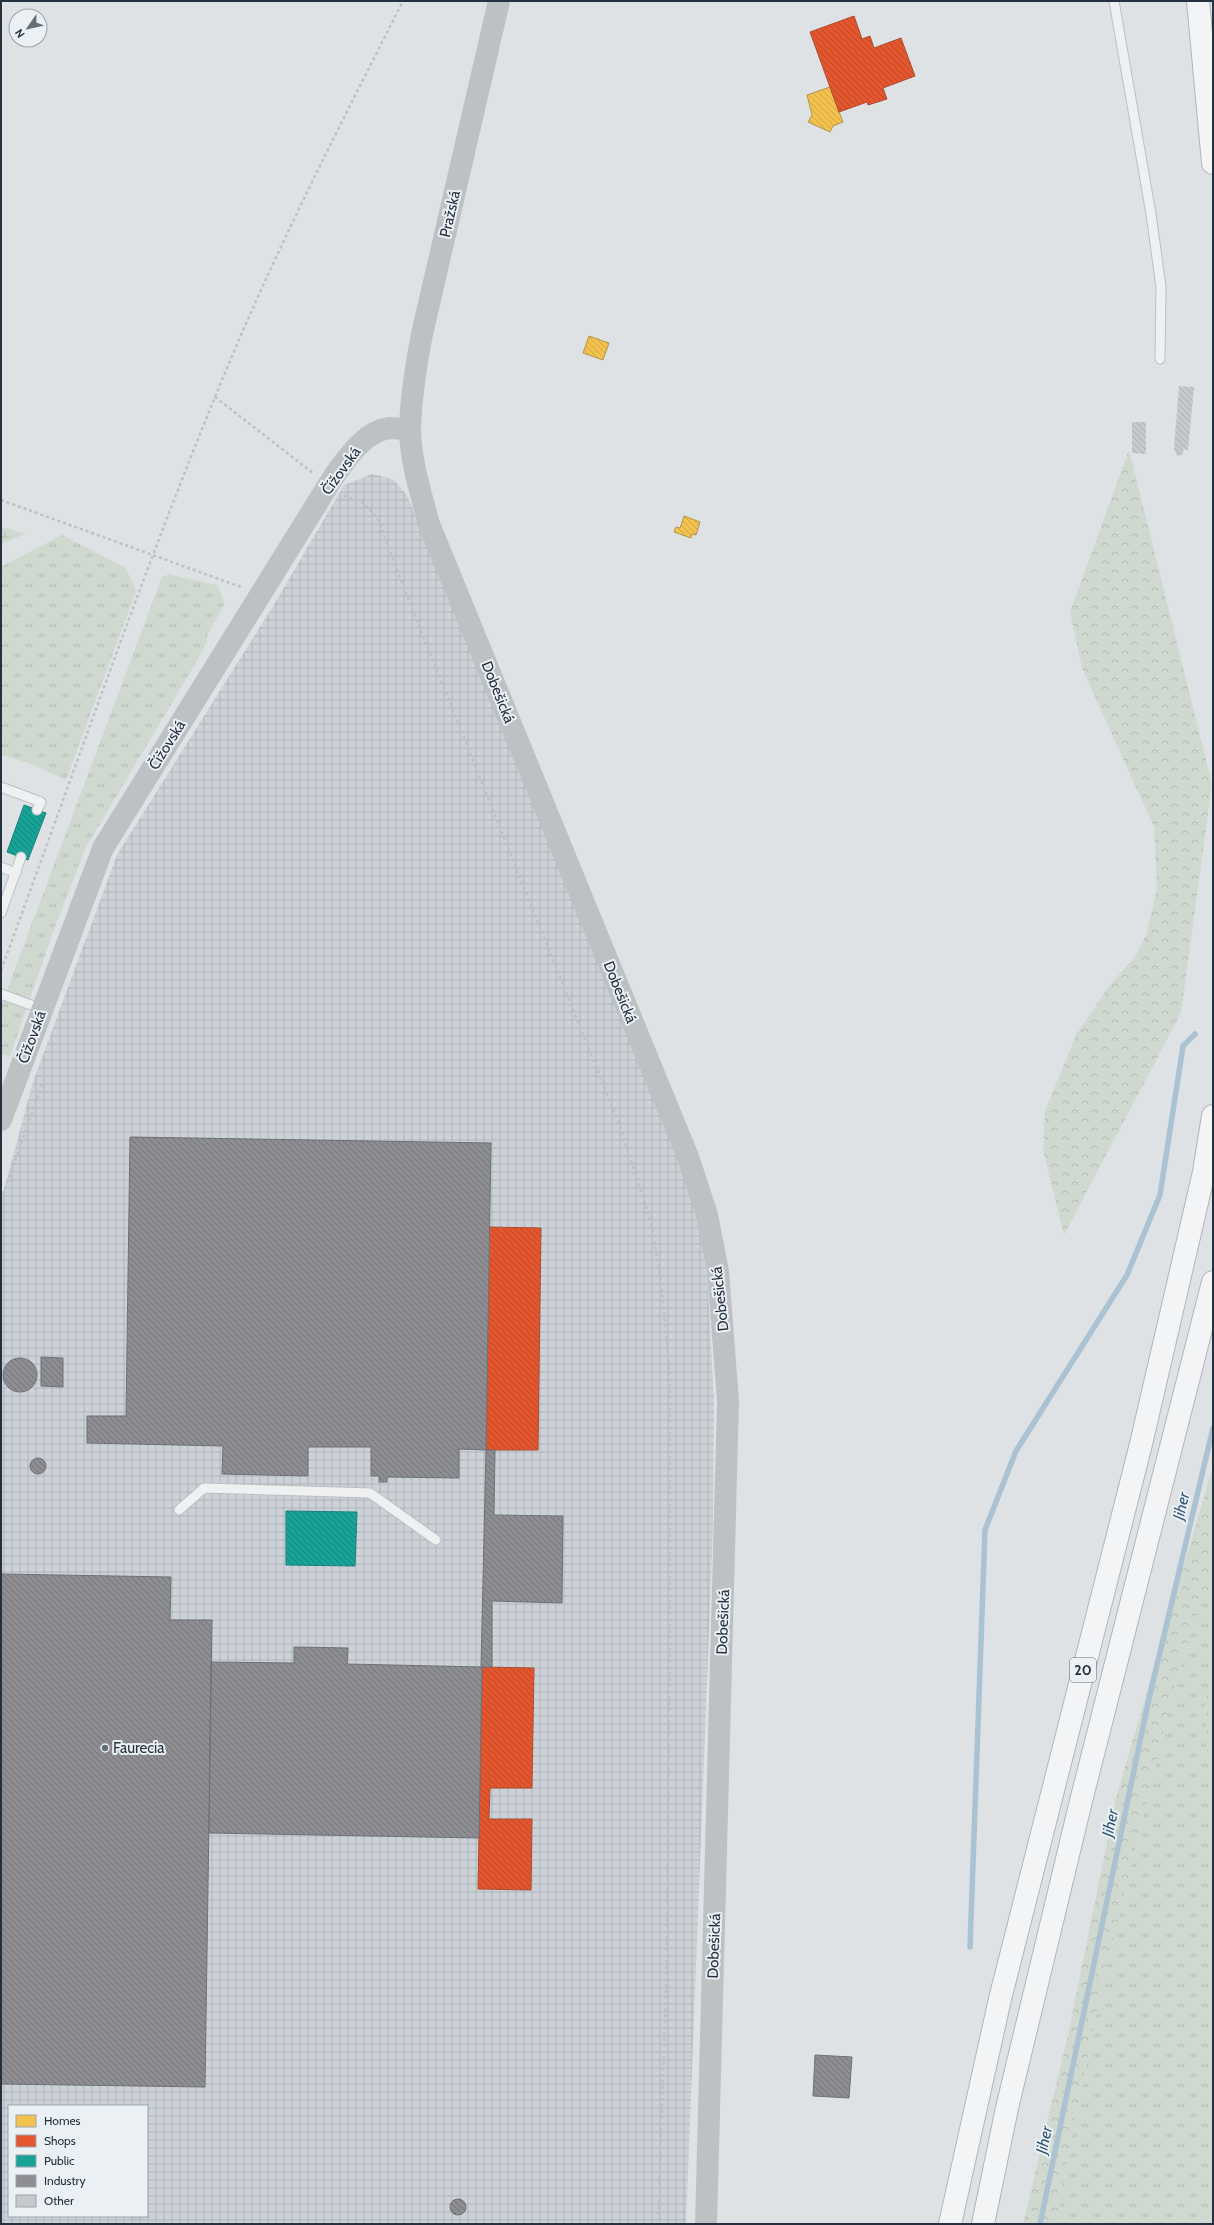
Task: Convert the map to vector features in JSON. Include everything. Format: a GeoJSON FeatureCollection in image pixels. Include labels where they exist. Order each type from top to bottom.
{"type":"FeatureCollection","features":[{"type":"Feature","properties":{"kind":"highway"},"geometry":{"type":"LineString","coordinates":[[1198,1],[1213,163]]}},
{"type":"Feature","properties":{"kind":"highway","name":"20"},"geometry":{"type":"LineString","coordinates":[[950,2224],[1000,1999],[1141,1444],[1204,1172],[1213,1116]]}},
{"type":"Feature","properties":{"kind":"highway","name":"20"},"geometry":{"type":"LineString","coordinates":[[984,2224],[1007,2108],[1081,1801],[1213,1282]]}},
{"type":"Feature","properties":{"kind":"street","name":"Pražská"},"geometry":{"type":"LineString","coordinates":[[410,430],[414,377],[422,334],[499,1]]}},
{"type":"Feature","properties":{"kind":"street","name":"Čížovská"},"geometry":{"type":"LineString","coordinates":[[1,1120],[103,848],[328,485],[347,458],[362,442],[388,428],[410,430]]}},
{"type":"Feature","properties":{"kind":"street","name":"Dobešická"},"geometry":{"type":"LineString","coordinates":[[410,430],[419,485],[429,524],[688,1157],[706,1215],[718,1271],[728,1401],[706,2224]]}},
{"type":"Feature","properties":{"kind":"lane"},"geometry":{"type":"LineString","coordinates":[[1114,1],[1151,214],[1161,287],[1160,359]]}},
{"type":"Feature","properties":{"kind":"lane"},"geometry":{"type":"LineString","coordinates":[[1,787],[41,802],[38,810]]}},
{"type":"Feature","properties":{"kind":"lane"},"geometry":{"type":"LineString","coordinates":[[1,913],[21,857]]}},
{"type":"Feature","properties":{"kind":"lane"},"geometry":{"type":"LineString","coordinates":[[1,867],[16,873]]}},
{"type":"Feature","properties":{"kind":"lane"},"geometry":{"type":"LineString","coordinates":[[1,994],[42,1009]]}},
{"type":"Feature","properties":{"kind":"lane"},"geometry":{"type":"LineString","coordinates":[[179,1510],[204,1488],[370,1493],[436,1540]]}},
{"type":"Feature","properties":{"kind":"path"},"geometry":{"type":"LineString","coordinates":[[1,970],[154,556],[215,397],[254,306],[312,180],[403,1]]}},
{"type":"Feature","properties":{"kind":"path"},"geometry":{"type":"LineString","coordinates":[[215,397],[342,496],[362,502],[377,517],[417,621],[619,1124],[651,1222],[661,1280],[670,1378],[670,1656],[666,1990],[658,2224]]}},
{"type":"Feature","properties":{"kind":"path"},"geometry":{"type":"LineString","coordinates":[[1,500],[261,595]]}},
{"type":"Feature","properties":{"kind":"path"},"geometry":{"type":"LineString","coordinates":[[1,1200],[45,1077],[21,1067]]}},
{"type":"Feature","properties":{"kind":"path"},"geometry":{"type":"LineString","coordinates":[[134,2219],[172,2222]]}},
{"type":"Feature","properties":{"kind":"shaded area"},"geometry":{"type":"Polygon","coordinates":[[[372,474],[393,479],[407,495],[679,1161],[698,1222],[707,1272],[714,1400],[713,1526],[686,2224],[1,2224],[1,1201],[33,1082],[117,855],[275,603],[344,485],[372,474]]]}},
{"type":"Feature","properties":{"kind":"green space"},"geometry":{"type":"Polygon","coordinates":[[[1129,450],[1212,784],[1181,1013],[1064,1235],[1043,1150],[1045,1111],[1076,1035],[1109,986],[1136,955],[1147,933],[1157,887],[1154,827],[1082,668],[1070,612],[1129,450]]]}},
{"type":"Feature","properties":{"kind":"green space"},"geometry":{"type":"Polygon","coordinates":[[[1,527],[25,534],[1,544],[1,527]]]}},
{"type":"Feature","properties":{"kind":"green space"},"geometry":{"type":"Polygon","coordinates":[[[62,535],[126,568],[136,591],[66,780],[29,763],[1,755],[1,567],[62,535]]]}},
{"type":"Feature","properties":{"kind":"green space"},"geometry":{"type":"Polygon","coordinates":[[[169,574],[217,585],[225,603],[208,634],[201,654],[85,849],[52,935],[10,1056],[1,1054],[1,1006],[162,577],[169,574]]]}},
{"type":"Feature","properties":{"kind":"green space"},"geometry":{"type":"Polygon","coordinates":[[[1213,1466],[1213,1596],[1202,1596],[1174,1688],[1102,1986],[1065,2172],[1057,2224],[1023,2224],[1068,2035],[1116,1798],[1213,1466]]]}},
{"type":"Feature","properties":{"kind":"green space"},"geometry":{"type":"Polygon","coordinates":[[[1202,1595],[1213,1596],[1213,1665],[1205,1702],[1208,1765],[1213,1785],[1213,2224],[1057,2224],[1065,2172],[1102,1986],[1174,1688],[1202,1595]]]}},
{"type":"Feature","properties":{"kind":"green space"},"geometry":{"type":"Polygon","coordinates":[[[1213,1665],[1213,1785],[1208,1765],[1205,1702],[1213,1665]]]}},
{"type":"Feature","properties":{"kind":"building: Homes"},"geometry":{"type":"Polygon","coordinates":[[[830,87],[843,122],[833,126],[830,132],[808,122],[812,115],[807,95],[830,87]]]}},
{"type":"Feature","properties":{"kind":"building: Homes"},"geometry":{"type":"Polygon","coordinates":[[[589,336],[609,343],[603,360],[583,353],[589,336]]]}},
{"type":"Feature","properties":{"kind":"building: Homes"},"geometry":{"type":"Polygon","coordinates":[[[684,516],[700,522],[696,535],[692,534],[691,538],[674,532],[676,527],[680,528],[684,516]]]}},
{"type":"Feature","properties":{"kind":"building: Shops"},"geometry":{"type":"Polygon","coordinates":[[[854,16],[862,39],[870,36],[874,48],[901,38],[915,76],[883,88],[887,99],[868,105],[867,102],[839,112],[810,32],[854,16]]]}},
{"type":"Feature","properties":{"kind":"building: Shops"},"geometry":{"type":"Polygon","coordinates":[[[489,1227],[541,1228],[538,1450],[486,1450],[489,1227]]]}},
{"type":"Feature","properties":{"kind":"building: Shops"},"geometry":{"type":"Polygon","coordinates":[[[482,1667],[534,1668],[532,1788],[490,1788],[489,1819],[532,1819],[531,1890],[478,1889],[482,1667]]]}},
{"type":"Feature","properties":{"kind":"building: Public"},"geometry":{"type":"Polygon","coordinates":[[[24,805],[46,813],[28,860],[7,852],[24,805]]]}},
{"type":"Feature","properties":{"kind":"building: Public"},"geometry":{"type":"Polygon","coordinates":[[[286,1511],[357,1512],[355,1566],[286,1565],[286,1511]]]}},
{"type":"Feature","properties":{"kind":"building: Industry"},"geometry":{"type":"Polygon","coordinates":[[[130,1137],[491,1143],[486,1450],[459,1449],[459,1478],[387,1477],[387,1482],[379,1482],[379,1476],[371,1476],[371,1447],[308,1447],[308,1476],[222,1474],[223,1446],[87,1443],[87,1416],[126,1416],[130,1137]]]}},
{"type":"Feature","properties":{"kind":"building: Industry"},"geometry":{"type":"Polygon","coordinates":[[[41,1357],[63,1358],[63,1387],[41,1386],[41,1357]]]}},
{"type":"Feature","properties":{"kind":"building: Industry"},"geometry":{"type":"Polygon","coordinates":[[[20,1358],[26,1359],[32,1363],[36,1369],[36,1381],[32,1387],[26,1391],[20,1392],[14,1391],[8,1387],[4,1381],[3,1375],[4,1369],[8,1363],[14,1359],[20,1358]]]}},
{"type":"Feature","properties":{"kind":"building: Industry"},"geometry":{"type":"Polygon","coordinates":[[[486,1450],[495,1450],[494,1515],[563,1516],[562,1603],[492,1601],[492,1667],[481,1667],[486,1450]]]}},
{"type":"Feature","properties":{"kind":"building: Industry"},"geometry":{"type":"Polygon","coordinates":[[[35,1458],[41,1458],[46,1463],[44,1472],[41,1474],[35,1474],[30,1469],[30,1463],[35,1458]]]}},
{"type":"Feature","properties":{"kind":"building: Industry","name":"Faurecia"},"geometry":{"type":"Polygon","coordinates":[[[1,1574],[171,1577],[170,1620],[212,1620],[205,2087],[1,2084],[1,1574]]]}},
{"type":"Feature","properties":{"kind":"building: Industry"},"geometry":{"type":"Polygon","coordinates":[[[294,1647],[348,1648],[347,1664],[482,1667],[479,1838],[209,1833],[211,1662],[294,1663],[294,1647]]]}},
{"type":"Feature","properties":{"kind":"building: Industry"},"geometry":{"type":"Polygon","coordinates":[[[815,2055],[852,2057],[849,2098],[813,2096],[815,2055]]]}},
{"type":"Feature","properties":{"kind":"building: Industry"},"geometry":{"type":"Polygon","coordinates":[[[455,2199],[461,2199],[466,2204],[464,2213],[461,2215],[455,2215],[450,2210],[450,2204],[455,2199]]]}},
{"type":"Feature","properties":{"kind":"building: Other"},"geometry":{"type":"Polygon","coordinates":[[[1179,386],[1194,387],[1188,450],[1183,449],[1183,454],[1177,456],[1174,448],[1179,386]]]}},
{"type":"Feature","properties":{"kind":"building: Other"},"geometry":{"type":"Polygon","coordinates":[[[1132,422],[1146,422],[1146,454],[1132,453],[1132,422]]]}},
{"type":"Feature","properties":{"kind":"waterway"},"geometry":{"type":"LineString","coordinates":[[970,1947],[985,1530],[1016,1451],[1127,1275],[1160,1195],[1183,1046],[1195,1034]]}},
{"type":"Feature","properties":{"kind":"waterway","name":"Jiher"},"geometry":{"type":"LineString","coordinates":[[1040,2224],[1148,1703],[1213,1428]]}},
{"type":"Feature","properties":{"kind":"place","name":"Faurecia"},"geometry":{"type":"Point","coordinates":[105,1748]}}]}
